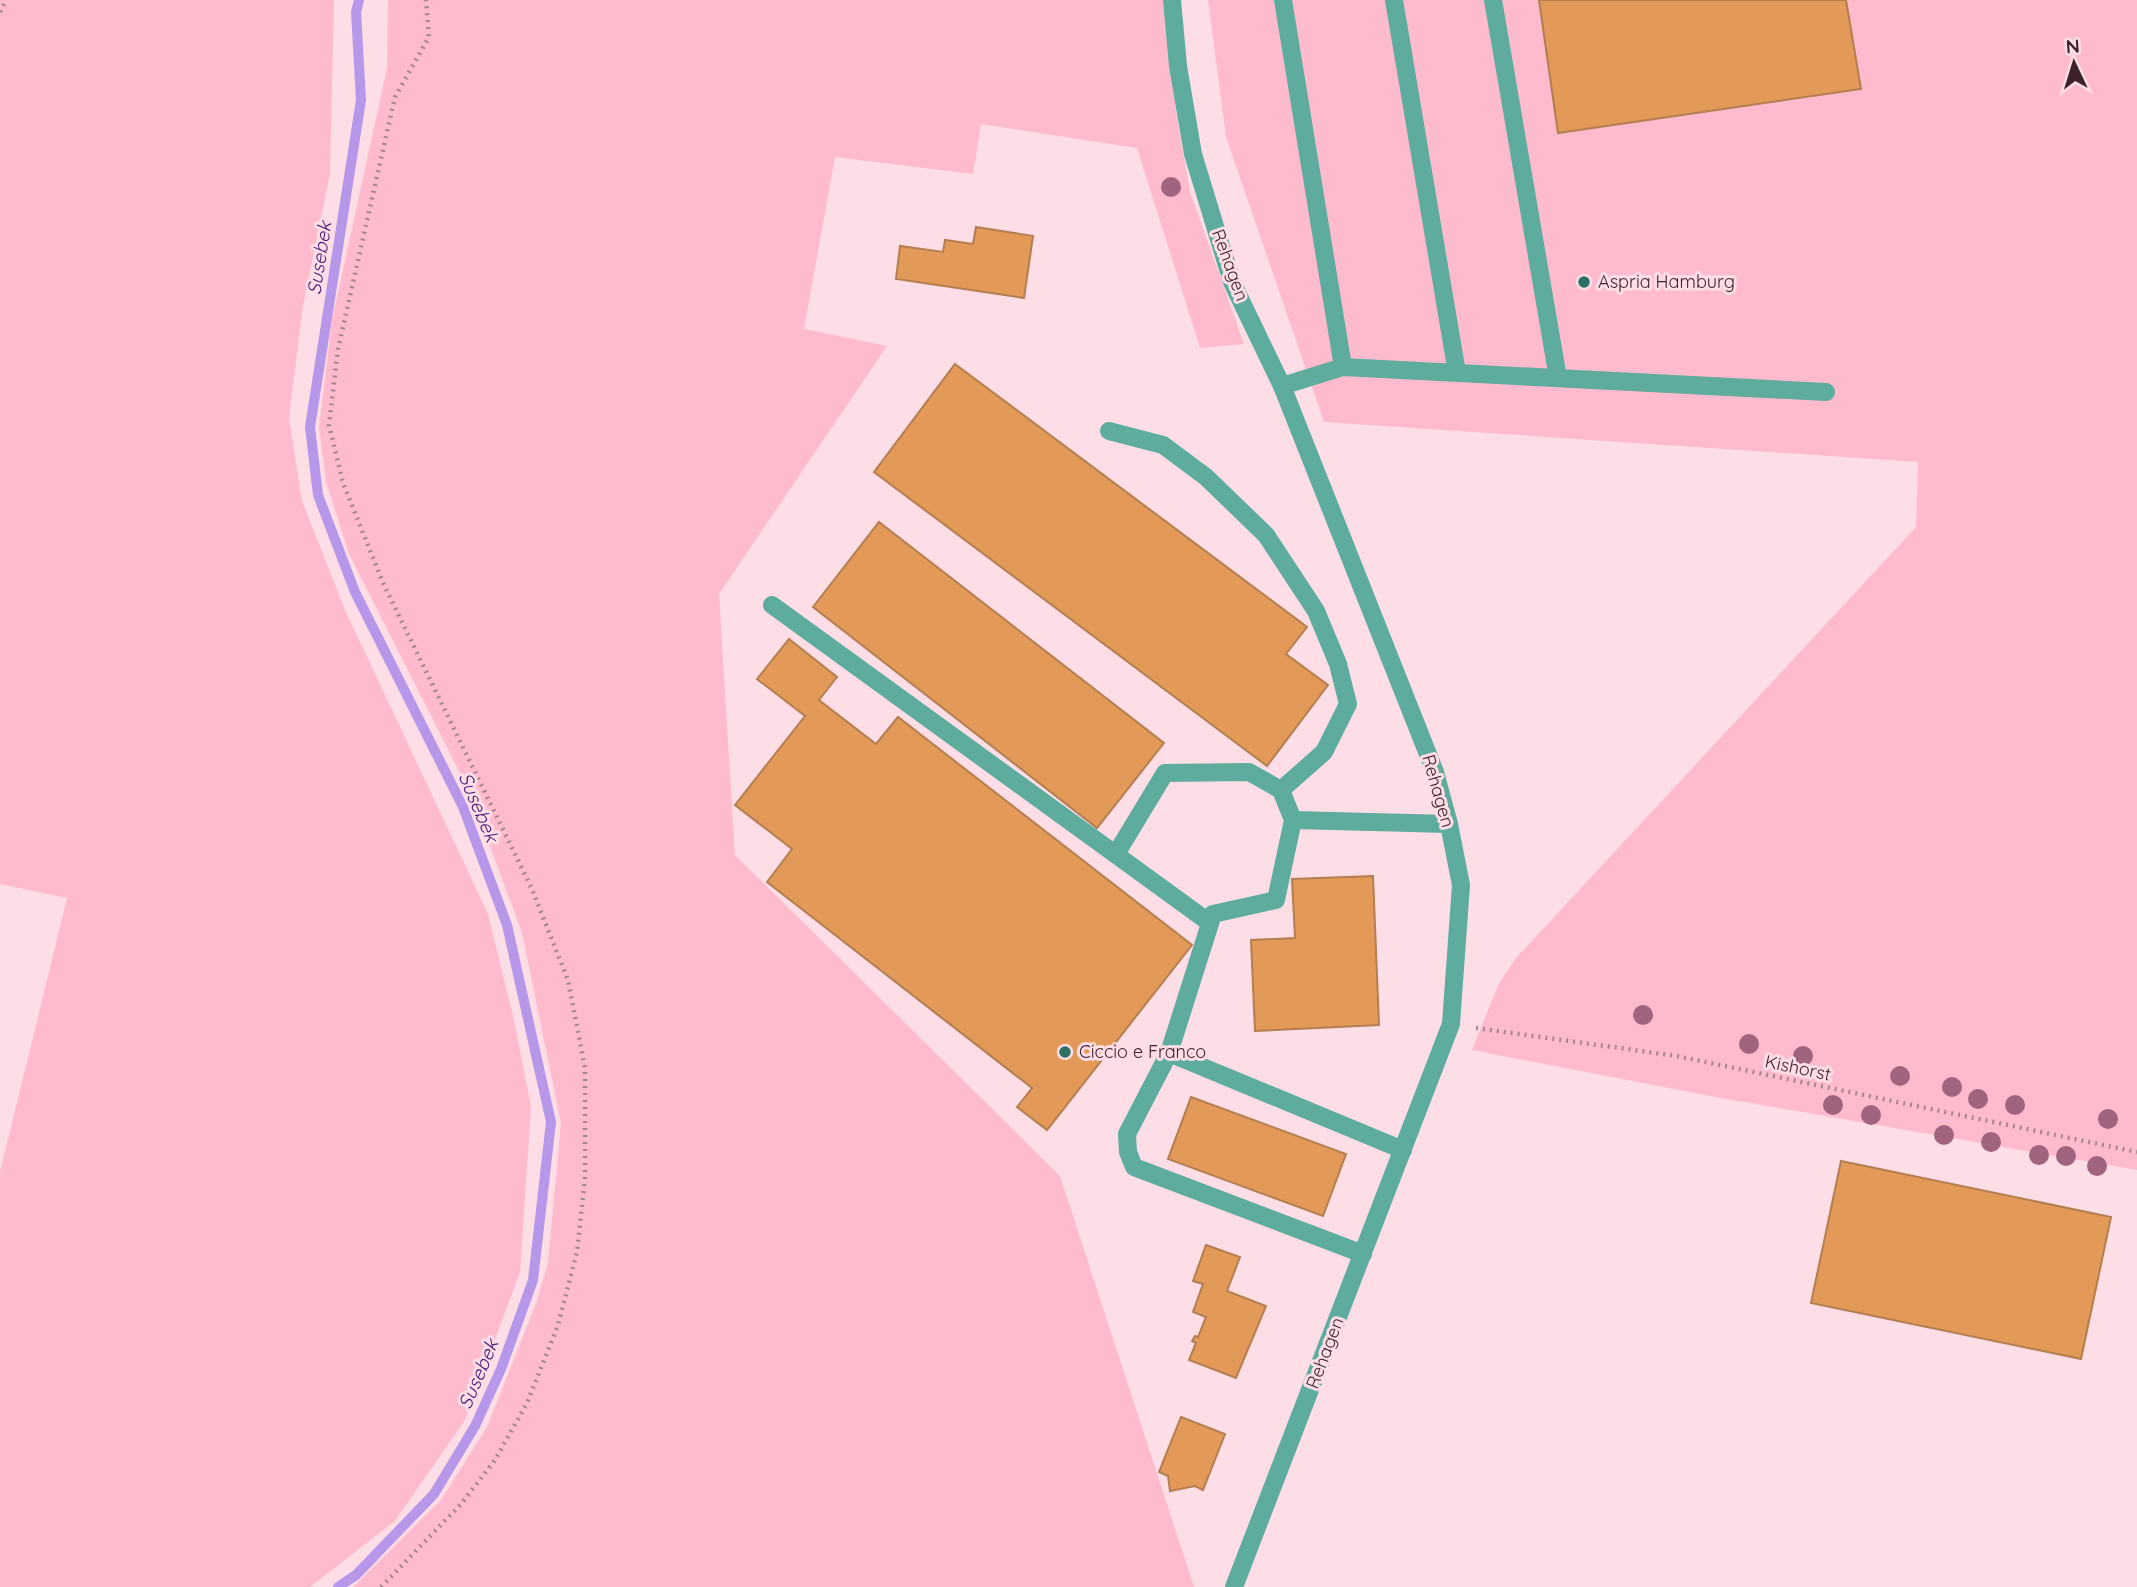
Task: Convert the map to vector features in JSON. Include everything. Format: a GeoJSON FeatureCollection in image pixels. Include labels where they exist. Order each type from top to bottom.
{"type":"FeatureCollection","features":[{"type":"Feature","properties":{"kind":"street","name":"Rehagen"},"geometry":{"type":"LineString","coordinates":[[1172,0],[1178,66],[1194,153],[1233,282],[1282,386],[1435,772],[1461,885],[1451,1024],[1234,1587]]}},
{"type":"Feature","properties":{"kind":"street"},"geometry":{"type":"LineString","coordinates":[[1283,0],[1343,367]]}},
{"type":"Feature","properties":{"kind":"street"},"geometry":{"type":"LineString","coordinates":[[1394,0],[1457,373]]}},
{"type":"Feature","properties":{"kind":"street"},"geometry":{"type":"LineString","coordinates":[[1493,0],[1558,378]]}},
{"type":"Feature","properties":{"kind":"street"},"geometry":{"type":"LineString","coordinates":[[1282,386],[1343,367],[1826,392]]}},
{"type":"Feature","properties":{"kind":"street"},"geometry":{"type":"LineString","coordinates":[[1109,431],[1163,444],[1206,477],[1265,535],[1316,611],[1338,664],[1348,704],[1324,752],[1281,790]]}},
{"type":"Feature","properties":{"kind":"street"},"geometry":{"type":"LineString","coordinates":[[772,605],[1210,923]]}},
{"type":"Feature","properties":{"kind":"street"},"geometry":{"type":"LineString","coordinates":[[1116,854],[1165,773],[1249,772],[1281,790],[1293,820],[1276,900],[1213,914],[1169,1053],[1127,1134],[1128,1152],[1134,1167],[1363,1254]]}},
{"type":"Feature","properties":{"kind":"street"},"geometry":{"type":"LineString","coordinates":[[1293,820],[1449,824]]}},
{"type":"Feature","properties":{"kind":"street"},"geometry":{"type":"LineString","coordinates":[[1169,1053],[1403,1150]]}},
{"type":"Feature","properties":{"kind":"path"},"geometry":{"type":"LineString","coordinates":[[0,12],[6,0]]}},
{"type":"Feature","properties":{"kind":"path"},"geometry":{"type":"LineString","coordinates":[[381,1587],[461,1504],[495,1460],[527,1403],[558,1325],[571,1276],[577,1252],[585,1177],[585,1068],[568,980],[531,887],[383,583],[343,483],[329,425],[338,349],[395,97],[429,37],[426,0]]}},
{"type":"Feature","properties":{"kind":"path","name":"Kishorst"},"geometry":{"type":"LineString","coordinates":[[1451,1024],[1677,1056],[2137,1153]]}},
{"type":"Feature","properties":{"kind":"shaded area"},"geometry":{"type":"Polygon","coordinates":[[[0,0],[334,0],[330,174],[303,306],[289,418],[302,501],[345,610],[488,914],[514,1020],[531,1107],[520,1272],[465,1420],[395,1521],[310,1587],[0,1587],[0,1172],[67,898],[0,884],[0,0]]]}},
{"type":"Feature","properties":{"kind":"shaded area"},"geometry":{"type":"Polygon","coordinates":[[[388,0],[1163,0],[1177,118],[1190,192],[1244,344],[1200,348],[1137,148],[981,124],[973,174],[835,157],[804,329],[887,346],[719,594],[735,855],[1060,1176],[1194,1587],[353,1587],[441,1500],[487,1427],[537,1301],[548,1262],[561,1123],[522,933],[471,795],[349,554],[326,482],[319,427],[332,320],[387,68],[388,0]]]}},
{"type":"Feature","properties":{"kind":"shaded area"},"geometry":{"type":"Polygon","coordinates":[[[1208,0],[2137,0],[2137,1170],[1721,1098],[1472,1050],[1499,983],[1516,958],[1916,527],[1918,462],[1324,422],[1226,137],[1208,0]]]}},
{"type":"Feature","properties":{"kind":"building"},"geometry":{"type":"Polygon","coordinates":[[[1539,0],[1846,0],[1861,89],[1558,133],[1539,0]]]}},
{"type":"Feature","properties":{"kind":"building"},"geometry":{"type":"Polygon","coordinates":[[[976,227],[1033,236],[1024,298],[896,279],[900,246],[943,252],[945,240],[973,244],[976,227]]]}},
{"type":"Feature","properties":{"kind":"building"},"geometry":{"type":"Polygon","coordinates":[[[955,364],[1307,627],[1286,654],[1328,685],[1267,766],[874,472],[955,364]]]}},
{"type":"Feature","properties":{"kind":"building"},"geometry":{"type":"Polygon","coordinates":[[[879,522],[1164,743],[1097,828],[813,607],[879,522]]]}},
{"type":"Feature","properties":{"kind":"building"},"geometry":{"type":"Polygon","coordinates":[[[789,639],[837,677],[819,700],[876,744],[898,717],[1192,945],[1047,1130],[1017,1107],[1032,1088],[767,882],[792,849],[735,805],[805,716],[757,679],[789,639]]]}},
{"type":"Feature","properties":{"kind":"building"},"geometry":{"type":"Polygon","coordinates":[[[1373,876],[1379,1025],[1255,1031],[1251,940],[1295,938],[1292,879],[1373,876]]]}},
{"type":"Feature","properties":{"kind":"building"},"geometry":{"type":"Polygon","coordinates":[[[1191,1097],[1346,1154],[1323,1216],[1168,1159],[1191,1097]]]}},
{"type":"Feature","properties":{"kind":"building"},"geometry":{"type":"Polygon","coordinates":[[[1841,1161],[2111,1217],[2081,1359],[1811,1303],[1841,1161]]]}},
{"type":"Feature","properties":{"kind":"building"},"geometry":{"type":"Polygon","coordinates":[[[1206,1245],[1240,1257],[1227,1291],[1266,1306],[1236,1378],[1189,1360],[1196,1343],[1192,1341],[1195,1336],[1198,1337],[1206,1317],[1193,1312],[1203,1284],[1193,1281],[1206,1245]]]}},
{"type":"Feature","properties":{"kind":"building"},"geometry":{"type":"Polygon","coordinates":[[[1181,1417],[1225,1434],[1203,1490],[1195,1486],[1170,1491],[1168,1476],[1159,1472],[1181,1417]]]}},
{"type":"Feature","properties":{"kind":"waterway","name":"Susebek"},"geometry":{"type":"LineString","coordinates":[[338,1587],[356,1575],[434,1494],[475,1426],[501,1369],[533,1280],[551,1122],[507,925],[463,807],[355,592],[318,495],[310,427],[361,100],[356,12],[359,0]]}},
{"type":"Feature","properties":{"kind":"place","name":"Aspria Hamburg"},"geometry":{"type":"Point","coordinates":[1584,282]}},
{"type":"Feature","properties":{"kind":"place","name":"Ciccio e Franco"},"geometry":{"type":"Point","coordinates":[1065,1052]}}]}
